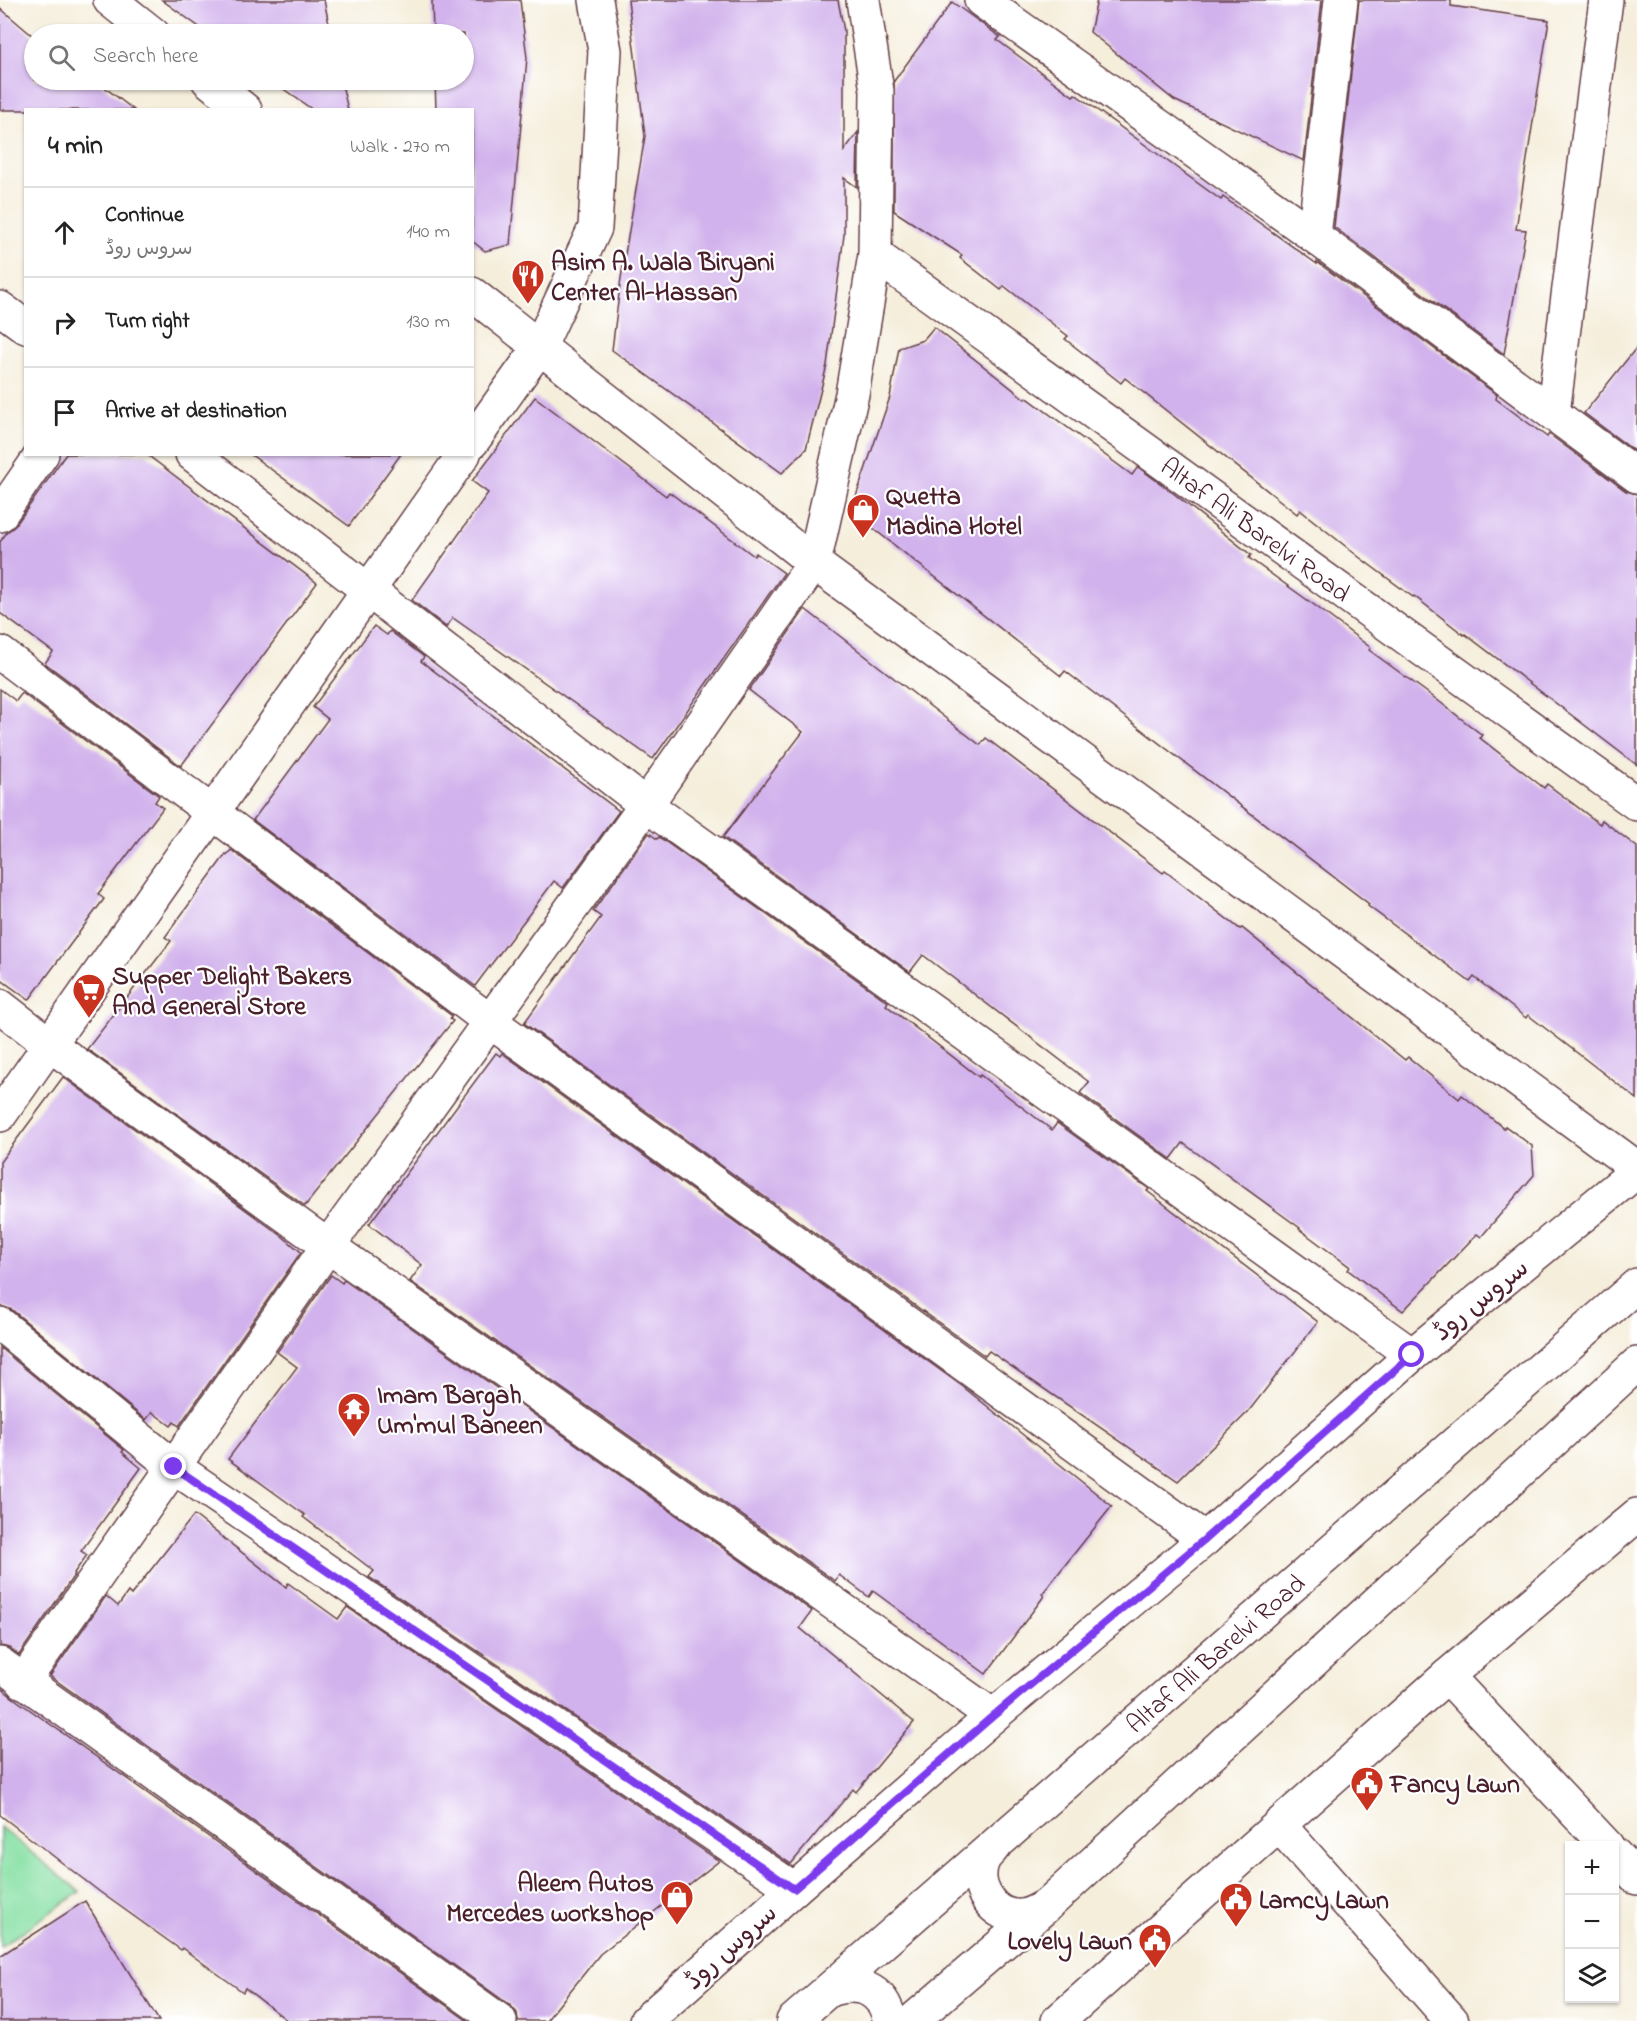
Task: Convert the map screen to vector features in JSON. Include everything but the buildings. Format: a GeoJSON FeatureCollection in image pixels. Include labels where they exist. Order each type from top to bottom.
{"type":"FeatureCollection","features":[{"type":"Feature","properties":{"kind":"street"},"geometry":{"type":"LineString","coordinates":[[110,0],[140,24]]}},
{"type":"Feature","properties":{"kind":"street"},"geometry":{"type":"LineString","coordinates":[[474,439],[539,348],[595,228],[605,51],[596,0]]}},
{"type":"Feature","properties":{"kind":"street"},"geometry":{"type":"LineString","coordinates":[[500,2021],[11,1673],[174,1467],[328,1246],[646,805],[814,563],[852,394],[875,255],[877,91],[863,0]]}},
{"type":"Feature","properties":{"kind":"street"},"geometry":{"type":"LineString","coordinates":[[981,0],[1314,236],[1637,476]]}},
{"type":"Feature","properties":{"kind":"street"},"geometry":{"type":"LineString","coordinates":[[1314,236],[1341,0]]}},
{"type":"Feature","properties":{"kind":"street"},"geometry":{"type":"LineString","coordinates":[[1553,413],[1606,0]]}},
{"type":"Feature","properties":{"kind":"street"},"geometry":{"type":"LineString","coordinates":[[220,90],[243,108]]}},
{"type":"Feature","properties":{"kind":"street","name":"Altaf Ali Barelvi Road"},"geometry":{"type":"LineString","coordinates":[[875,255],[1637,804]]}},
{"type":"Feature","properties":{"kind":"street"},"geometry":{"type":"LineString","coordinates":[[474,296],[814,563],[1637,1169]]}},
{"type":"Feature","properties":{"kind":"street"},"geometry":{"type":"LineString","coordinates":[[0,308],[24,326]]}},
{"type":"Feature","properties":{"kind":"street"},"geometry":{"type":"LineString","coordinates":[[0,514],[41,456]]}},
{"type":"Feature","properties":{"kind":"street"},"geometry":{"type":"LineString","coordinates":[[195,456],[646,805],[1412,1355]]}},
{"type":"Feature","properties":{"kind":"street"},"geometry":{"type":"LineString","coordinates":[[0,1115],[463,456]]}},
{"type":"Feature","properties":{"kind":"street"},"geometry":{"type":"LineString","coordinates":[[0,652],[491,1022],[1205,1539]]}},
{"type":"Feature","properties":{"kind":"street"},"geometry":{"type":"LineString","coordinates":[[0,1006],[328,1246],[993,1716]]}},
{"type":"Feature","properties":{"kind":"street","name":"سروس روڈ"},"geometry":{"type":"LineString","coordinates":[[646,2021],[993,1716],[1205,1539],[1412,1355],[1637,1169]]}},
{"type":"Feature","properties":{"kind":"street","name":"Altaf Ali Barelvi Road"},"geometry":{"type":"LineString","coordinates":[[793,2021],[1637,1285]]}},
{"type":"Feature","properties":{"kind":"street"},"geometry":{"type":"LineString","coordinates":[[0,1324],[174,1467],[794,1889]]}},
{"type":"Feature","properties":{"kind":"street"},"geometry":{"type":"LineString","coordinates":[[912,2021],[1045,1907],[1637,1364]]}},
{"type":"Feature","properties":{"kind":"street"},"geometry":{"type":"LineString","coordinates":[[1058,2021],[1447,1676],[1637,1515]]}},
{"type":"Feature","properties":{"kind":"street"},"geometry":{"type":"LineString","coordinates":[[1447,1676],[1603,1841]]}},
{"type":"Feature","properties":{"kind":"street"},"geometry":{"type":"LineString","coordinates":[[1279,1825],[1452,2021]]}},
{"type":"Feature","properties":{"kind":"street"},"geometry":{"type":"LineString","coordinates":[[992,1849],[983,1860],[980,1873],[981,1886],[991,1904],[1008,1915],[1021,1917],[1045,1907]]}},
{"type":"Feature","properties":{"kind":"street"},"geometry":{"type":"LineString","coordinates":[[1619,1859],[1637,1878]]}},
{"type":"Feature","properties":{"kind":"street"},"geometry":{"type":"LineString","coordinates":[[829,1990],[854,1985],[867,1989],[878,1996],[885,2006],[890,2021]]}},
{"type":"Feature","properties":{"kind":"green space"},"geometry":{"type":"Polygon","coordinates":[[[0,1827],[80,1892],[0,1947],[0,1827]]]}},
{"type":"Feature","properties":{"kind":"place","name":"Asim A. Wala Biryani Center Al-Hassan"},"geometry":{"type":"Point","coordinates":[528,305]}},
{"type":"Feature","properties":{"kind":"place","name":"Quetta Madina Hotel"},"geometry":{"type":"Point","coordinates":[863,539]}},
{"type":"Feature","properties":{"kind":"place","name":"Supper Delight Bakers And General Store"},"geometry":{"type":"Point","coordinates":[89,1019]}},
{"type":"Feature","properties":{"kind":"place","name":"Imam Bargah Um'mul Baneen"},"geometry":{"type":"Point","coordinates":[354,1438]}},
{"type":"Feature","properties":{"kind":"place","name":"Fancy Lawn"},"geometry":{"type":"Point","coordinates":[1367,1812]}},
{"type":"Feature","properties":{"kind":"place","name":"Aleem Autos Mercedes workshop"},"geometry":{"type":"Point","coordinates":[677,1926]}},
{"type":"Feature","properties":{"kind":"place","name":"Lamcy Lawn"},"geometry":{"type":"Point","coordinates":[1236,1928]}},
{"type":"Feature","properties":{"kind":"place","name":"Lovely Lawn"},"geometry":{"type":"Point","coordinates":[1155,1969]}},
{"type":"Feature","properties":{"kind":"route"},"geometry":{"type":"LineString","coordinates":[[174,1467],[794,1889],[993,1716],[1205,1539],[1412,1355]]}}]}
